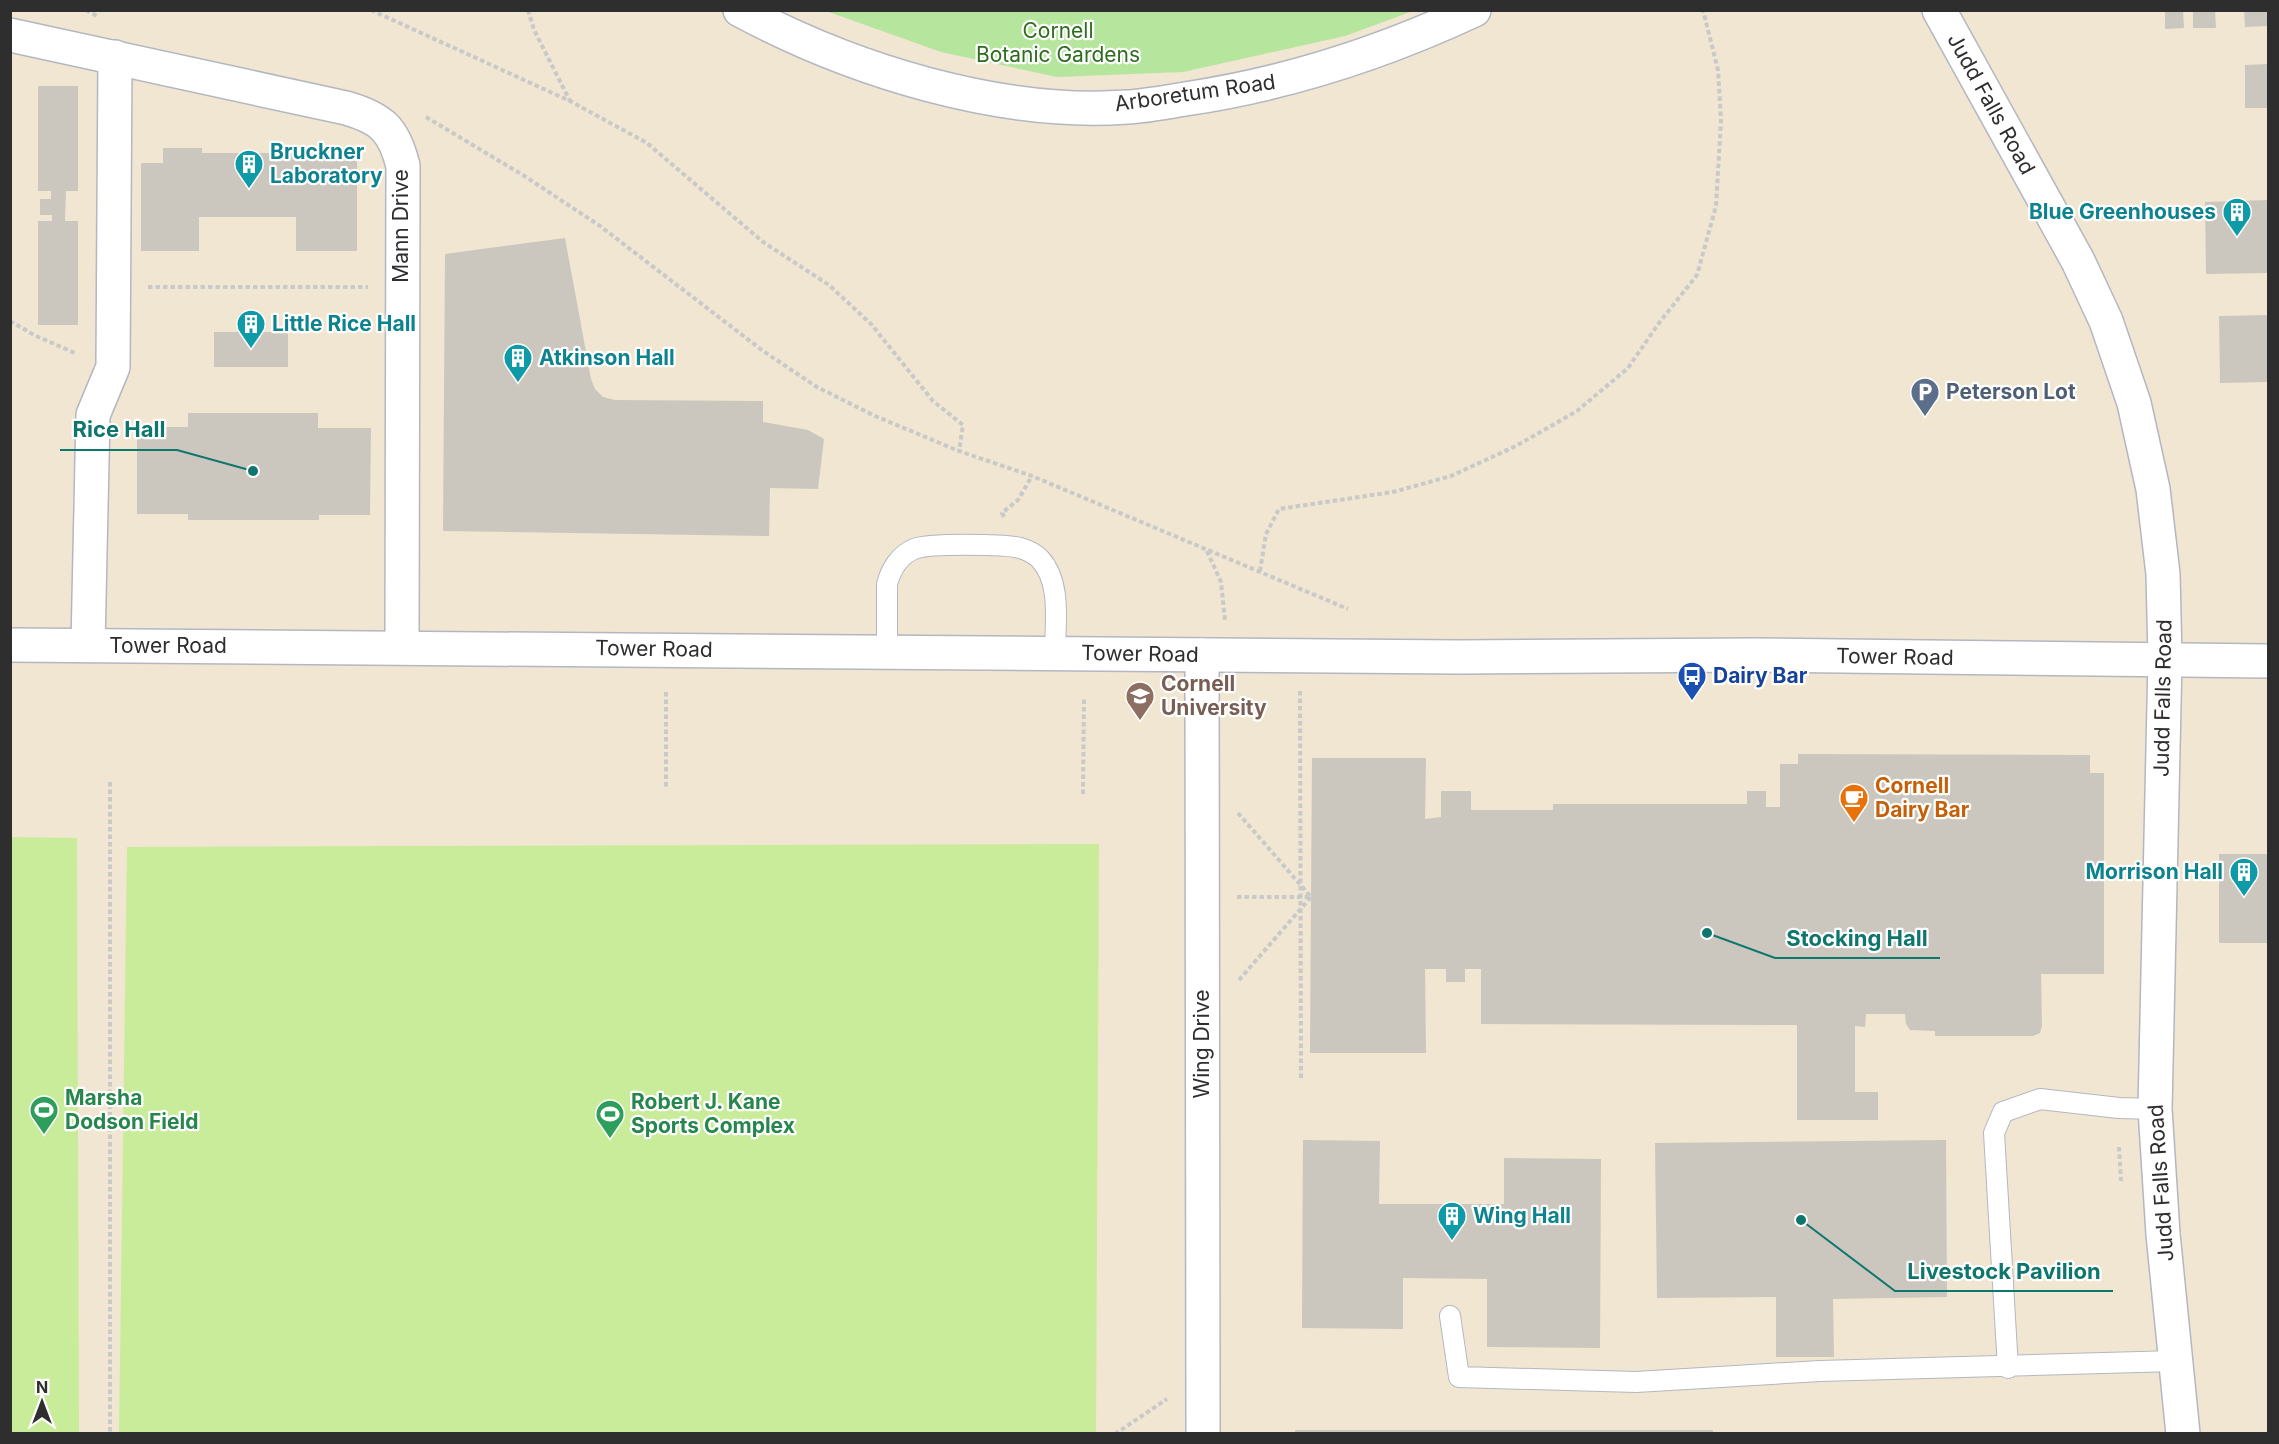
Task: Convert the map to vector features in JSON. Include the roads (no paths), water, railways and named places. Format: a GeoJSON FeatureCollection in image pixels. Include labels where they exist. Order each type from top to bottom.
{"type":"FeatureCollection","features":[{"type":"Feature","properties":{"kind":"street","name":"Arboretum Road"},"geometry":{"type":"LineString","coordinates":[[740,10],[808,43],[927,85],[1043,105],[1127,107],[1243,90],[1291,79],[1409,41],[1474,10]]}},
{"type":"Feature","properties":{"kind":"street","name":"Judd Falls Road"},"geometry":{"type":"LineString","coordinates":[[1939,10],[2078,261],[2106,321],[2134,403],[2153,489],[2163,574],[2165,660],[2155,1109],[2183,1434]]}},
{"type":"Feature","properties":{"kind":"street","name":"Mann Drive"},"geometry":{"type":"LineString","coordinates":[[10,35],[346,108],[380,121],[399,148],[403,166],[402,647]]}},
{"type":"Feature","properties":{"kind":"street"},"geometry":{"type":"LineString","coordinates":[[88,645],[93,415],[113,367],[115,57]]}},
{"type":"Feature","properties":{"kind":"street","name":"Tower Road"},"geometry":{"type":"LineString","coordinates":[[10,645],[1448,657],[1755,655],[2268,661]]}},
{"type":"Feature","properties":{"kind":"street","name":"Wing Drive"},"geometry":{"type":"LineString","coordinates":[[1202,655],[1203,1434]]}},
{"type":"Feature","properties":{"kind":"lane"},"geometry":{"type":"LineString","coordinates":[[887,651],[888,584],[890,574],[904,555],[924,546],[1010,546],[1029,551],[1040,558],[1052,579],[1055,653]]}},
{"type":"Feature","properties":{"kind":"lane"},"geometry":{"type":"LineString","coordinates":[[2008,1368],[1994,1133],[2003,1112],[2040,1099],[2120,1108],[2155,1109]]}},
{"type":"Feature","properties":{"kind":"lane"},"geometry":{"type":"LineString","coordinates":[[1450,1316],[1459,1377],[1636,1382],[1820,1371],[2008,1368],[2175,1361]]}},
{"type":"Feature","properties":{"kind":"place","name":"Bruckner Laboratory"},"geometry":{"type":"Point","coordinates":[249,190]}},
{"type":"Feature","properties":{"kind":"place","name":"Blue Greenhouses"},"geometry":{"type":"Point","coordinates":[2237,238]}},
{"type":"Feature","properties":{"kind":"place","name":"Little Rice Hall"},"geometry":{"type":"Point","coordinates":[251,350]}},
{"type":"Feature","properties":{"kind":"place","name":"Atkinson Hall"},"geometry":{"type":"Point","coordinates":[518,384]}},
{"type":"Feature","properties":{"kind":"place","name":"Peterson Lot"},"geometry":{"type":"Point","coordinates":[1925,418]}},
{"type":"Feature","properties":{"kind":"place","name":"Rice Hall"},"geometry":{"type":"Point","coordinates":[253,471]}},
{"type":"Feature","properties":{"kind":"place","name":"Dairy Bar"},"geometry":{"type":"Point","coordinates":[1692,702]}},
{"type":"Feature","properties":{"kind":"place","name":"Cornell University"},"geometry":{"type":"Point","coordinates":[1140,722]}},
{"type":"Feature","properties":{"kind":"place","name":"Cornell Dairy Bar"},"geometry":{"type":"Point","coordinates":[1854,824]}},
{"type":"Feature","properties":{"kind":"place","name":"Morrison Hall"},"geometry":{"type":"Point","coordinates":[2244,898]}},
{"type":"Feature","properties":{"kind":"place","name":"Stocking Hall"},"geometry":{"type":"Point","coordinates":[1707,933]}},
{"type":"Feature","properties":{"kind":"place","name":"Marsha Dodson Field"},"geometry":{"type":"Point","coordinates":[44,1136]}},
{"type":"Feature","properties":{"kind":"place","name":"Robert J. Kane Sports Complex"},"geometry":{"type":"Point","coordinates":[610,1140]}},
{"type":"Feature","properties":{"kind":"place","name":"Livestock Pavilion"},"geometry":{"type":"Point","coordinates":[1801,1220]}},
{"type":"Feature","properties":{"kind":"place","name":"Wing Hall"},"geometry":{"type":"Point","coordinates":[1452,1242]}},
{"type":"Feature","properties":{"kind":"park label","name":"Cornell Botanic Gardens"},"geometry":{"type":"Point","coordinates":[1058,43]}}]}
